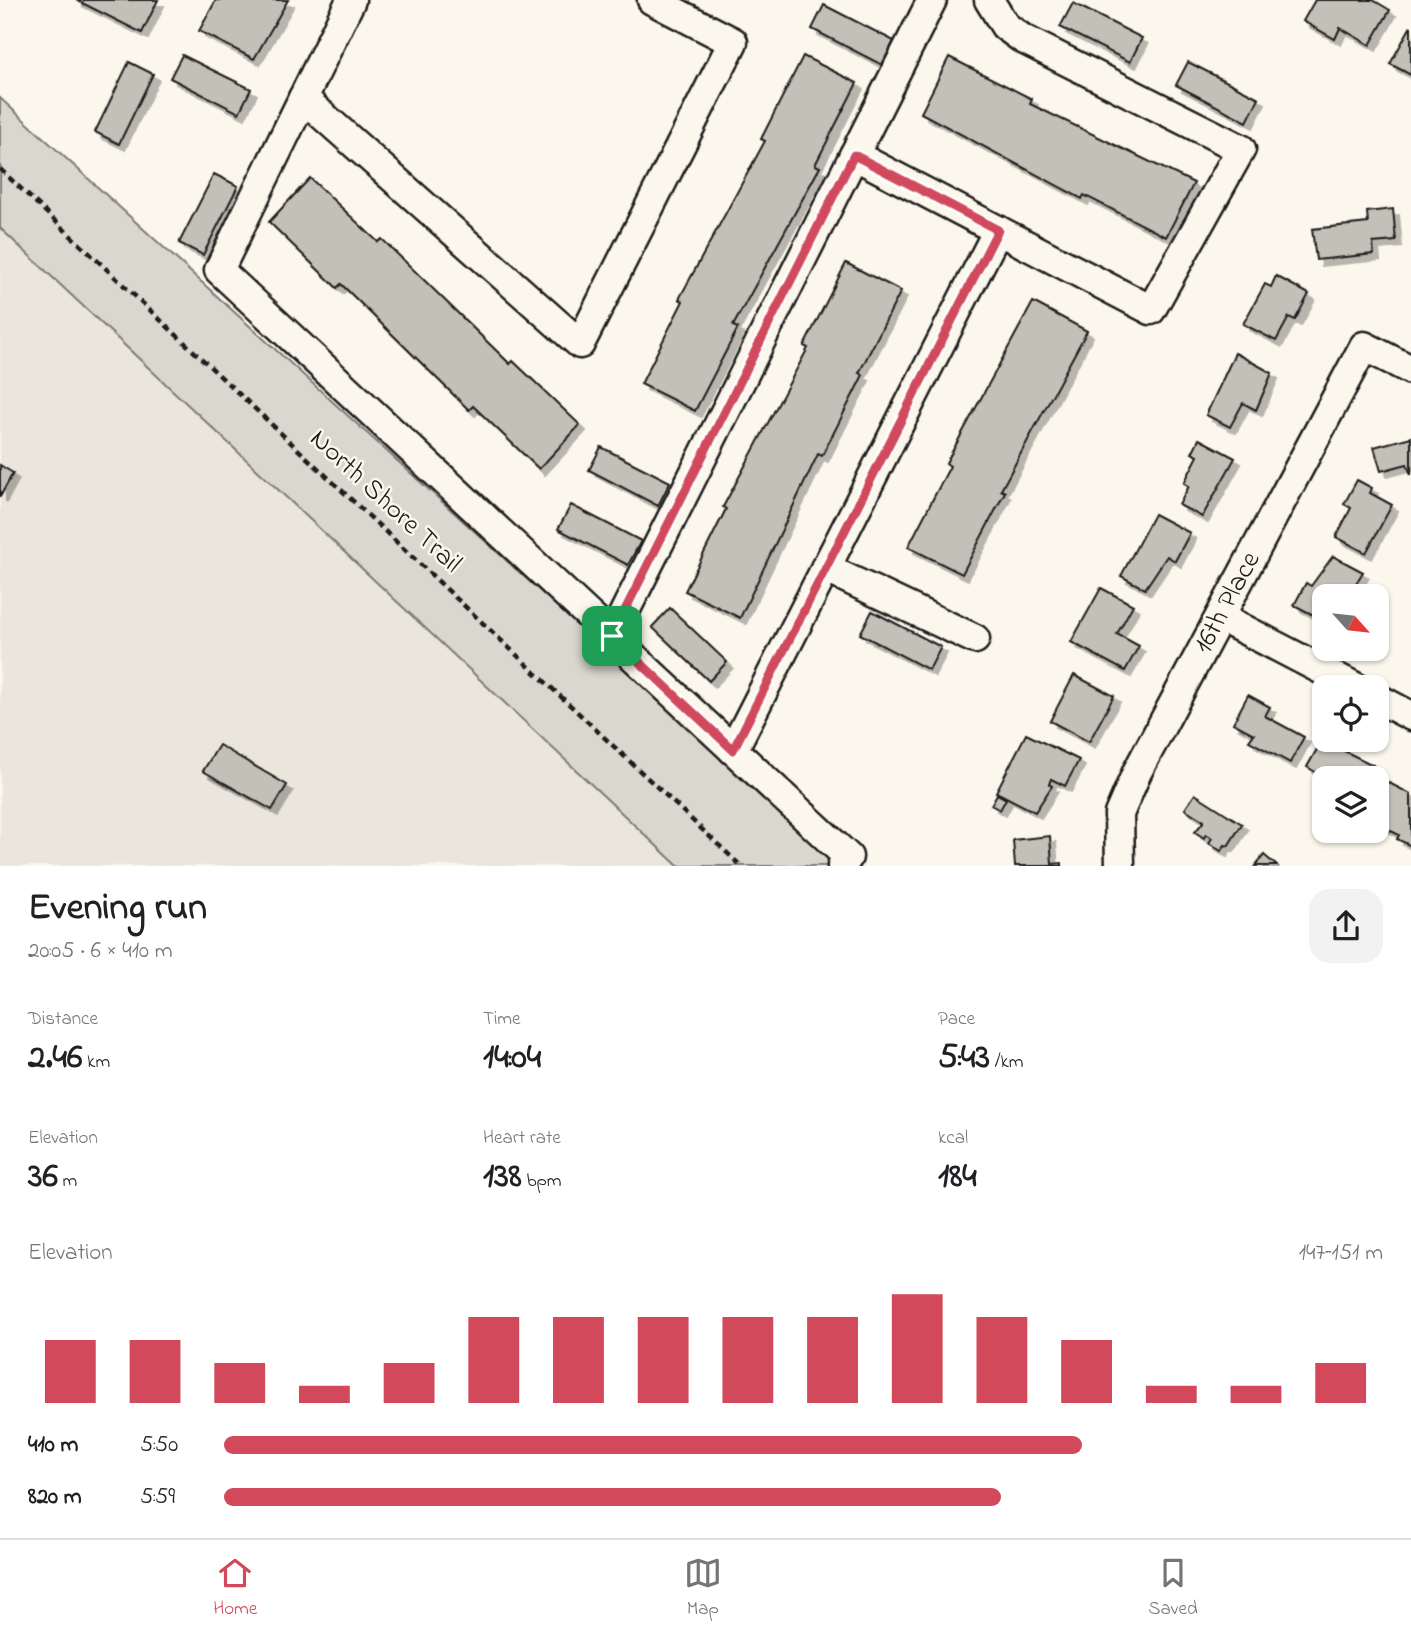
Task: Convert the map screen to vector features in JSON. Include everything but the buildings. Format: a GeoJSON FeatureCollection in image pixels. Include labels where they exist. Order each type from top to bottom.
{"type":"FeatureCollection","features":[{"type":"Feature","properties":{"kind":"street"},"geometry":{"type":"LineString","coordinates":[[351,0],[219,270],[848,857],[842,866]]}},
{"type":"Feature","properties":{"kind":"street"},"geometry":{"type":"LineString","coordinates":[[303,98],[580,344],[733,42],[652,0]]}},
{"type":"Feature","properties":{"kind":"street"},"geometry":{"type":"LineString","coordinates":[[612,636],[932,0]]}},
{"type":"Feature","properties":{"kind":"street"},"geometry":{"type":"LineString","coordinates":[[854,155],[1151,310],[1241,149],[1023,40],[1005,26],[989,0]]}},
{"type":"Feature","properties":{"kind":"street"},"geometry":{"type":"LineString","coordinates":[[733,750],[998,230]]}},
{"type":"Feature","properties":{"kind":"street","name":"16th Place"},"geometry":{"type":"LineString","coordinates":[[1120,866],[1119,814],[1138,772],[1364,346],[1411,370]]}},
{"type":"Feature","properties":{"kind":"street"},"geometry":{"type":"LineString","coordinates":[[825,568],[975,639]]}},
{"type":"Feature","properties":{"kind":"street"},"geometry":{"type":"LineString","coordinates":[[1220,617],[1332,675]]}},
{"type":"Feature","properties":{"kind":"street"},"geometry":{"type":"LineString","coordinates":[[1389,704],[1411,716]]}},
{"type":"Feature","properties":{"kind":"path","name":"North Shore Trail"},"geometry":{"type":"LineString","coordinates":[[0,169],[741,866]]}},
{"type":"Feature","properties":{"kind":"shaded area"},"geometry":{"type":"Polygon","coordinates":[[[0,98],[841,866],[678,866],[0,228],[0,98]]]}},
{"type":"Feature","properties":{"kind":"shaded area"},"geometry":{"type":"Polygon","coordinates":[[[0,228],[15,242],[678,866],[0,866],[0,228]]]}},
{"type":"Feature","properties":{"kind":"route"},"geometry":{"type":"LineString","coordinates":[[854,155],[998,230],[733,750],[612,636],[854,155]]}}]}
